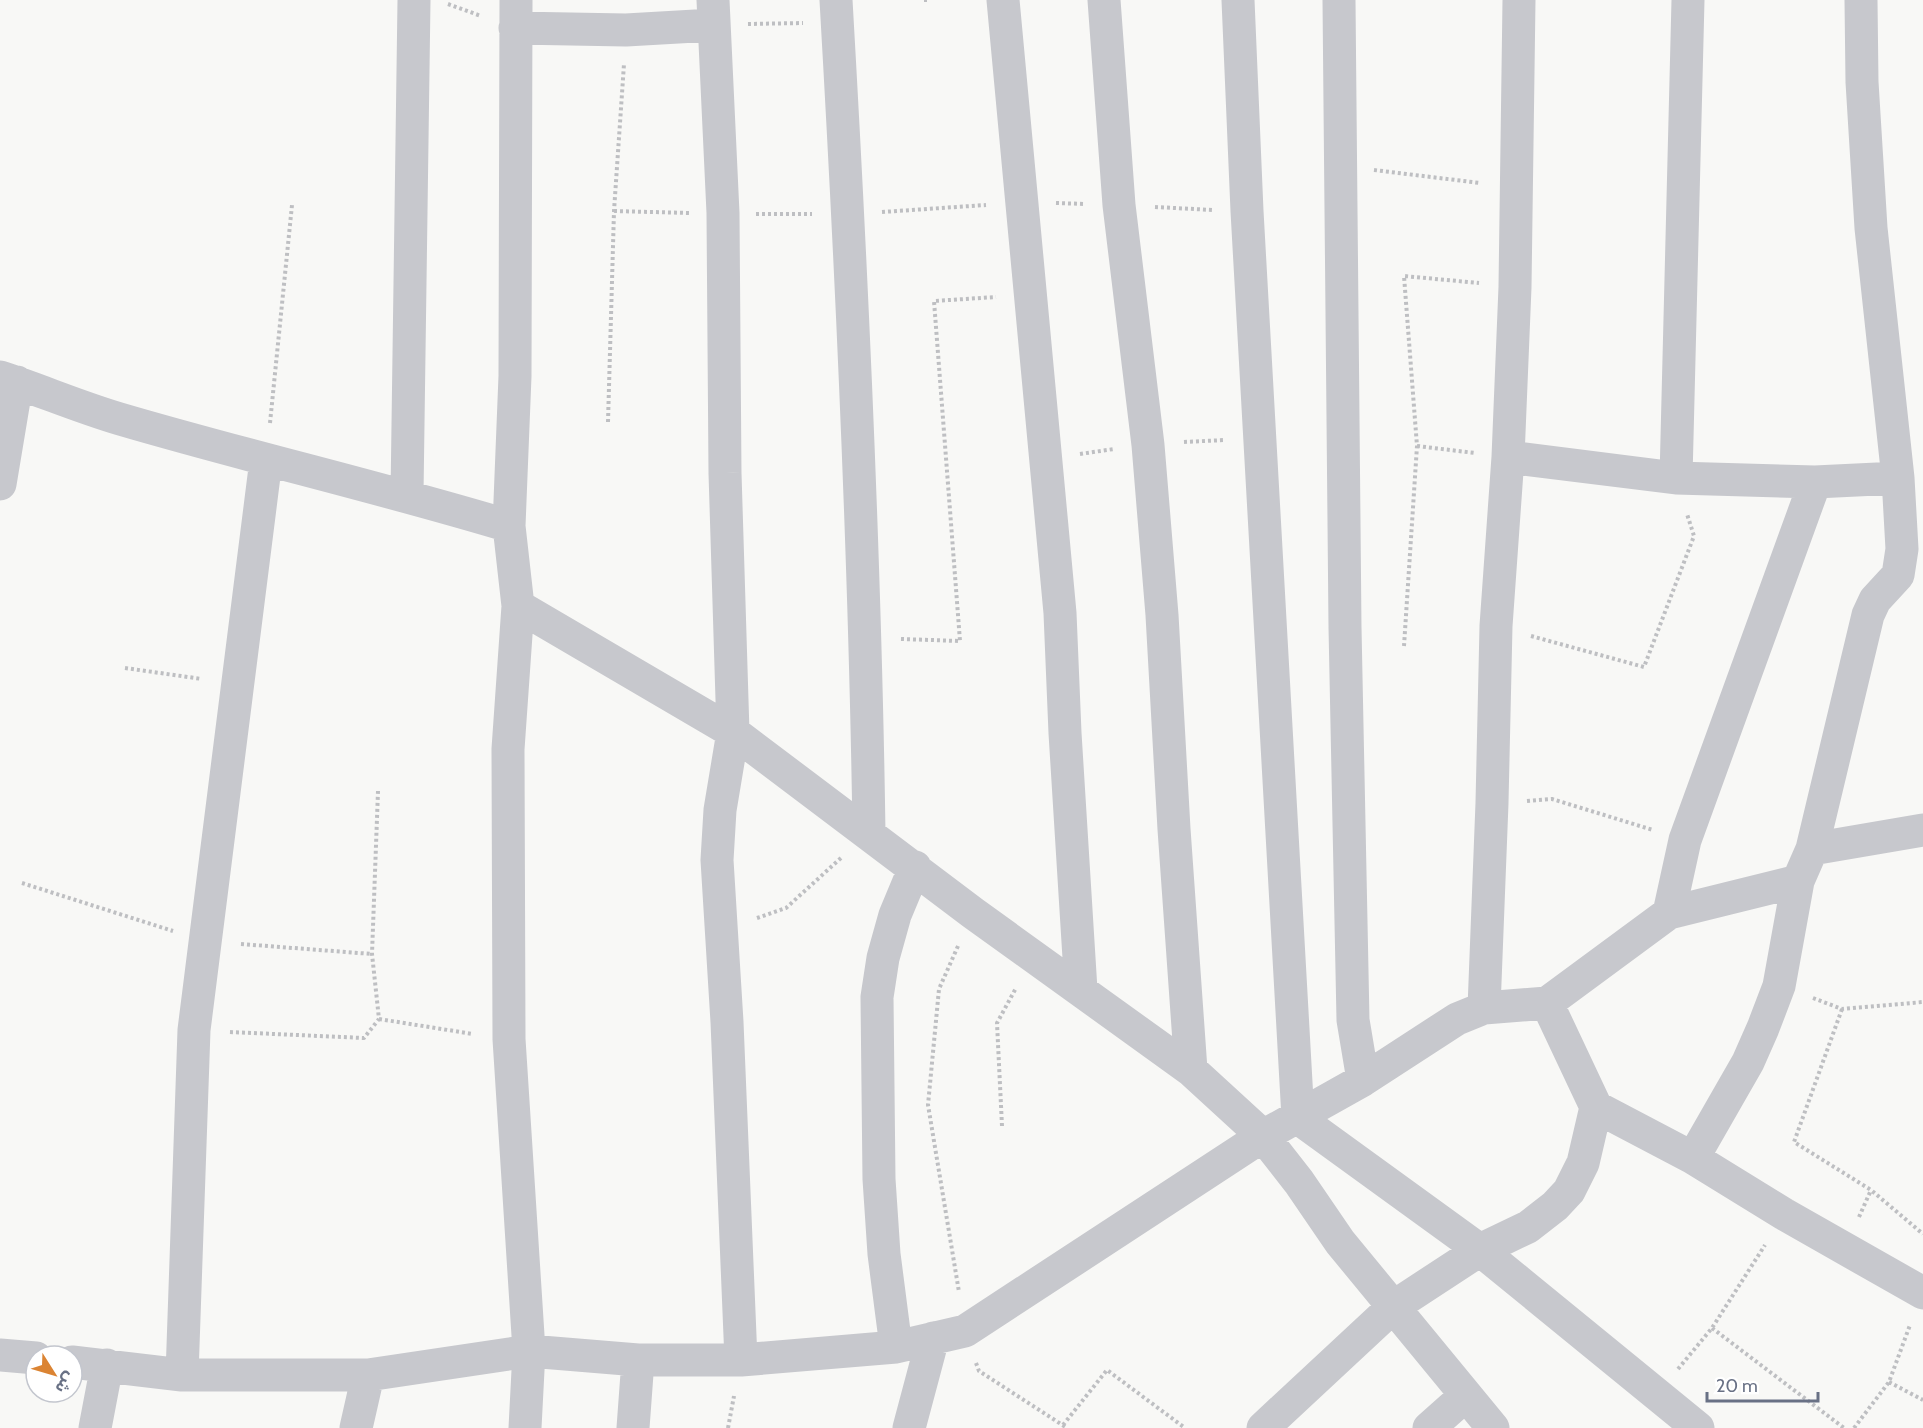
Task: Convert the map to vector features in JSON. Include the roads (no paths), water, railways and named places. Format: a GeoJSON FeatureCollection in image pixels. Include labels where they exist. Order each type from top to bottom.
{"type":"FeatureCollection","features":[{"type":"Feature","properties":{"kind":"street"},"geometry":{"type":"LineString","coordinates":[[407,495],[414,0]]}},
{"type":"Feature","properties":{"kind":"street"},"geometry":{"type":"LineString","coordinates":[[1003,0],[1060,613],[1081,990]]}},
{"type":"Feature","properties":{"kind":"street"},"geometry":{"type":"LineString","coordinates":[[1104,0],[1119,205],[1148,445],[1162,615],[1191,1070]]}},
{"type":"Feature","properties":{"kind":"street"},"geometry":{"type":"LineString","coordinates":[[1238,0],[1247,211],[1298,1118]]}},
{"type":"Feature","properties":{"kind":"street"},"geometry":{"type":"LineString","coordinates":[[1339,0],[1345,639],[1353,1020],[1364,1080]]}},
{"type":"Feature","properties":{"kind":"street"},"geometry":{"type":"LineString","coordinates":[[1484,1008],[1496,626],[1508,457],[1515,287],[1519,0]]}},
{"type":"Feature","properties":{"kind":"street"},"geometry":{"type":"LineString","coordinates":[[1676,478],[1688,0]]}},
{"type":"Feature","properties":{"kind":"street"},"geometry":{"type":"LineString","coordinates":[[1693,1158],[1748,1062],[1779,986],[1798,881],[1812,849],[1868,615],[1875,600],[1898,575],[1901,563],[1898,478],[1870,228],[1862,82],[1861,0]]}},
{"type":"Feature","properties":{"kind":"street"},"geometry":{"type":"LineString","coordinates":[[836,11],[849,214],[866,637],[869,833]]}},
{"type":"Feature","properties":{"kind":"street"},"geometry":{"type":"LineString","coordinates":[[525,1428],[529,1350],[509,1039],[508,748],[518,606],[509,526],[515,376],[515,14],[626,30],[713,12],[723,213],[725,473],[733,732],[720,810],[717,860],[741,1360]]}},
{"type":"Feature","properties":{"kind":"street"},"geometry":{"type":"LineString","coordinates":[[0,484],[9,379],[117,419],[266,460],[407,495],[509,526]]}},
{"type":"Feature","properties":{"kind":"street"},"geometry":{"type":"LineString","coordinates":[[1508,457],[1676,478],[1815,482],[1898,478]]}},
{"type":"Feature","properties":{"kind":"street"},"geometry":{"type":"LineString","coordinates":[[182,1375],[194,1030],[266,460]]}},
{"type":"Feature","properties":{"kind":"street"},"geometry":{"type":"LineString","coordinates":[[1669,913],[1685,840],[1815,482]]}},
{"type":"Feature","properties":{"kind":"street"},"geometry":{"type":"LineString","coordinates":[[518,606],[733,732],[915,867],[973,913],[1191,1070],[1263,1136],[1299,1182],[1340,1242],[1493,1428]]}},
{"type":"Feature","properties":{"kind":"street"},"geometry":{"type":"LineString","coordinates":[[1812,849],[1923,830]]}},
{"type":"Feature","properties":{"kind":"street"},"geometry":{"type":"LineString","coordinates":[[896,1347],[884,1254],[879,1179],[877,997],[883,958],[895,915],[915,867]]}},
{"type":"Feature","properties":{"kind":"street"},"geometry":{"type":"LineString","coordinates":[[84,1363],[182,1375],[368,1375],[529,1350],[638,1360],[741,1360],[896,1347],[965,1331],[1263,1136],[1364,1080],[1457,1019],[1484,1008],[1547,1003],[1669,913],[1798,881]]}},
{"type":"Feature","properties":{"kind":"street"},"geometry":{"type":"LineString","coordinates":[[1547,1003],[1596,1107],[1693,1158],[1784,1214],[1922,1293]]}},
{"type":"Feature","properties":{"kind":"street"},"geometry":{"type":"LineString","coordinates":[[1263,1428],[1393,1307],[1480,1250],[1528,1227],[1555,1206],[1569,1191],[1583,1163],[1596,1107]]}},
{"type":"Feature","properties":{"kind":"street"},"geometry":{"type":"LineString","coordinates":[[1298,1118],[1480,1250],[1698,1428]]}},
{"type":"Feature","properties":{"kind":"street"},"geometry":{"type":"LineString","coordinates":[[909,1428],[933,1338]]}},
{"type":"Feature","properties":{"kind":"street"},"geometry":{"type":"LineString","coordinates":[[0,1355],[24,1357]]}},
{"type":"Feature","properties":{"kind":"street"},"geometry":{"type":"LineString","coordinates":[[633,1428],[638,1360]]}},
{"type":"Feature","properties":{"kind":"street"},"geometry":{"type":"LineString","coordinates":[[95,1428],[107,1365]]}},
{"type":"Feature","properties":{"kind":"street"},"geometry":{"type":"LineString","coordinates":[[356,1428],[368,1375]]}},
{"type":"Feature","properties":{"kind":"street"},"geometry":{"type":"LineString","coordinates":[[1429,1428],[1465,1395]]}}]}
